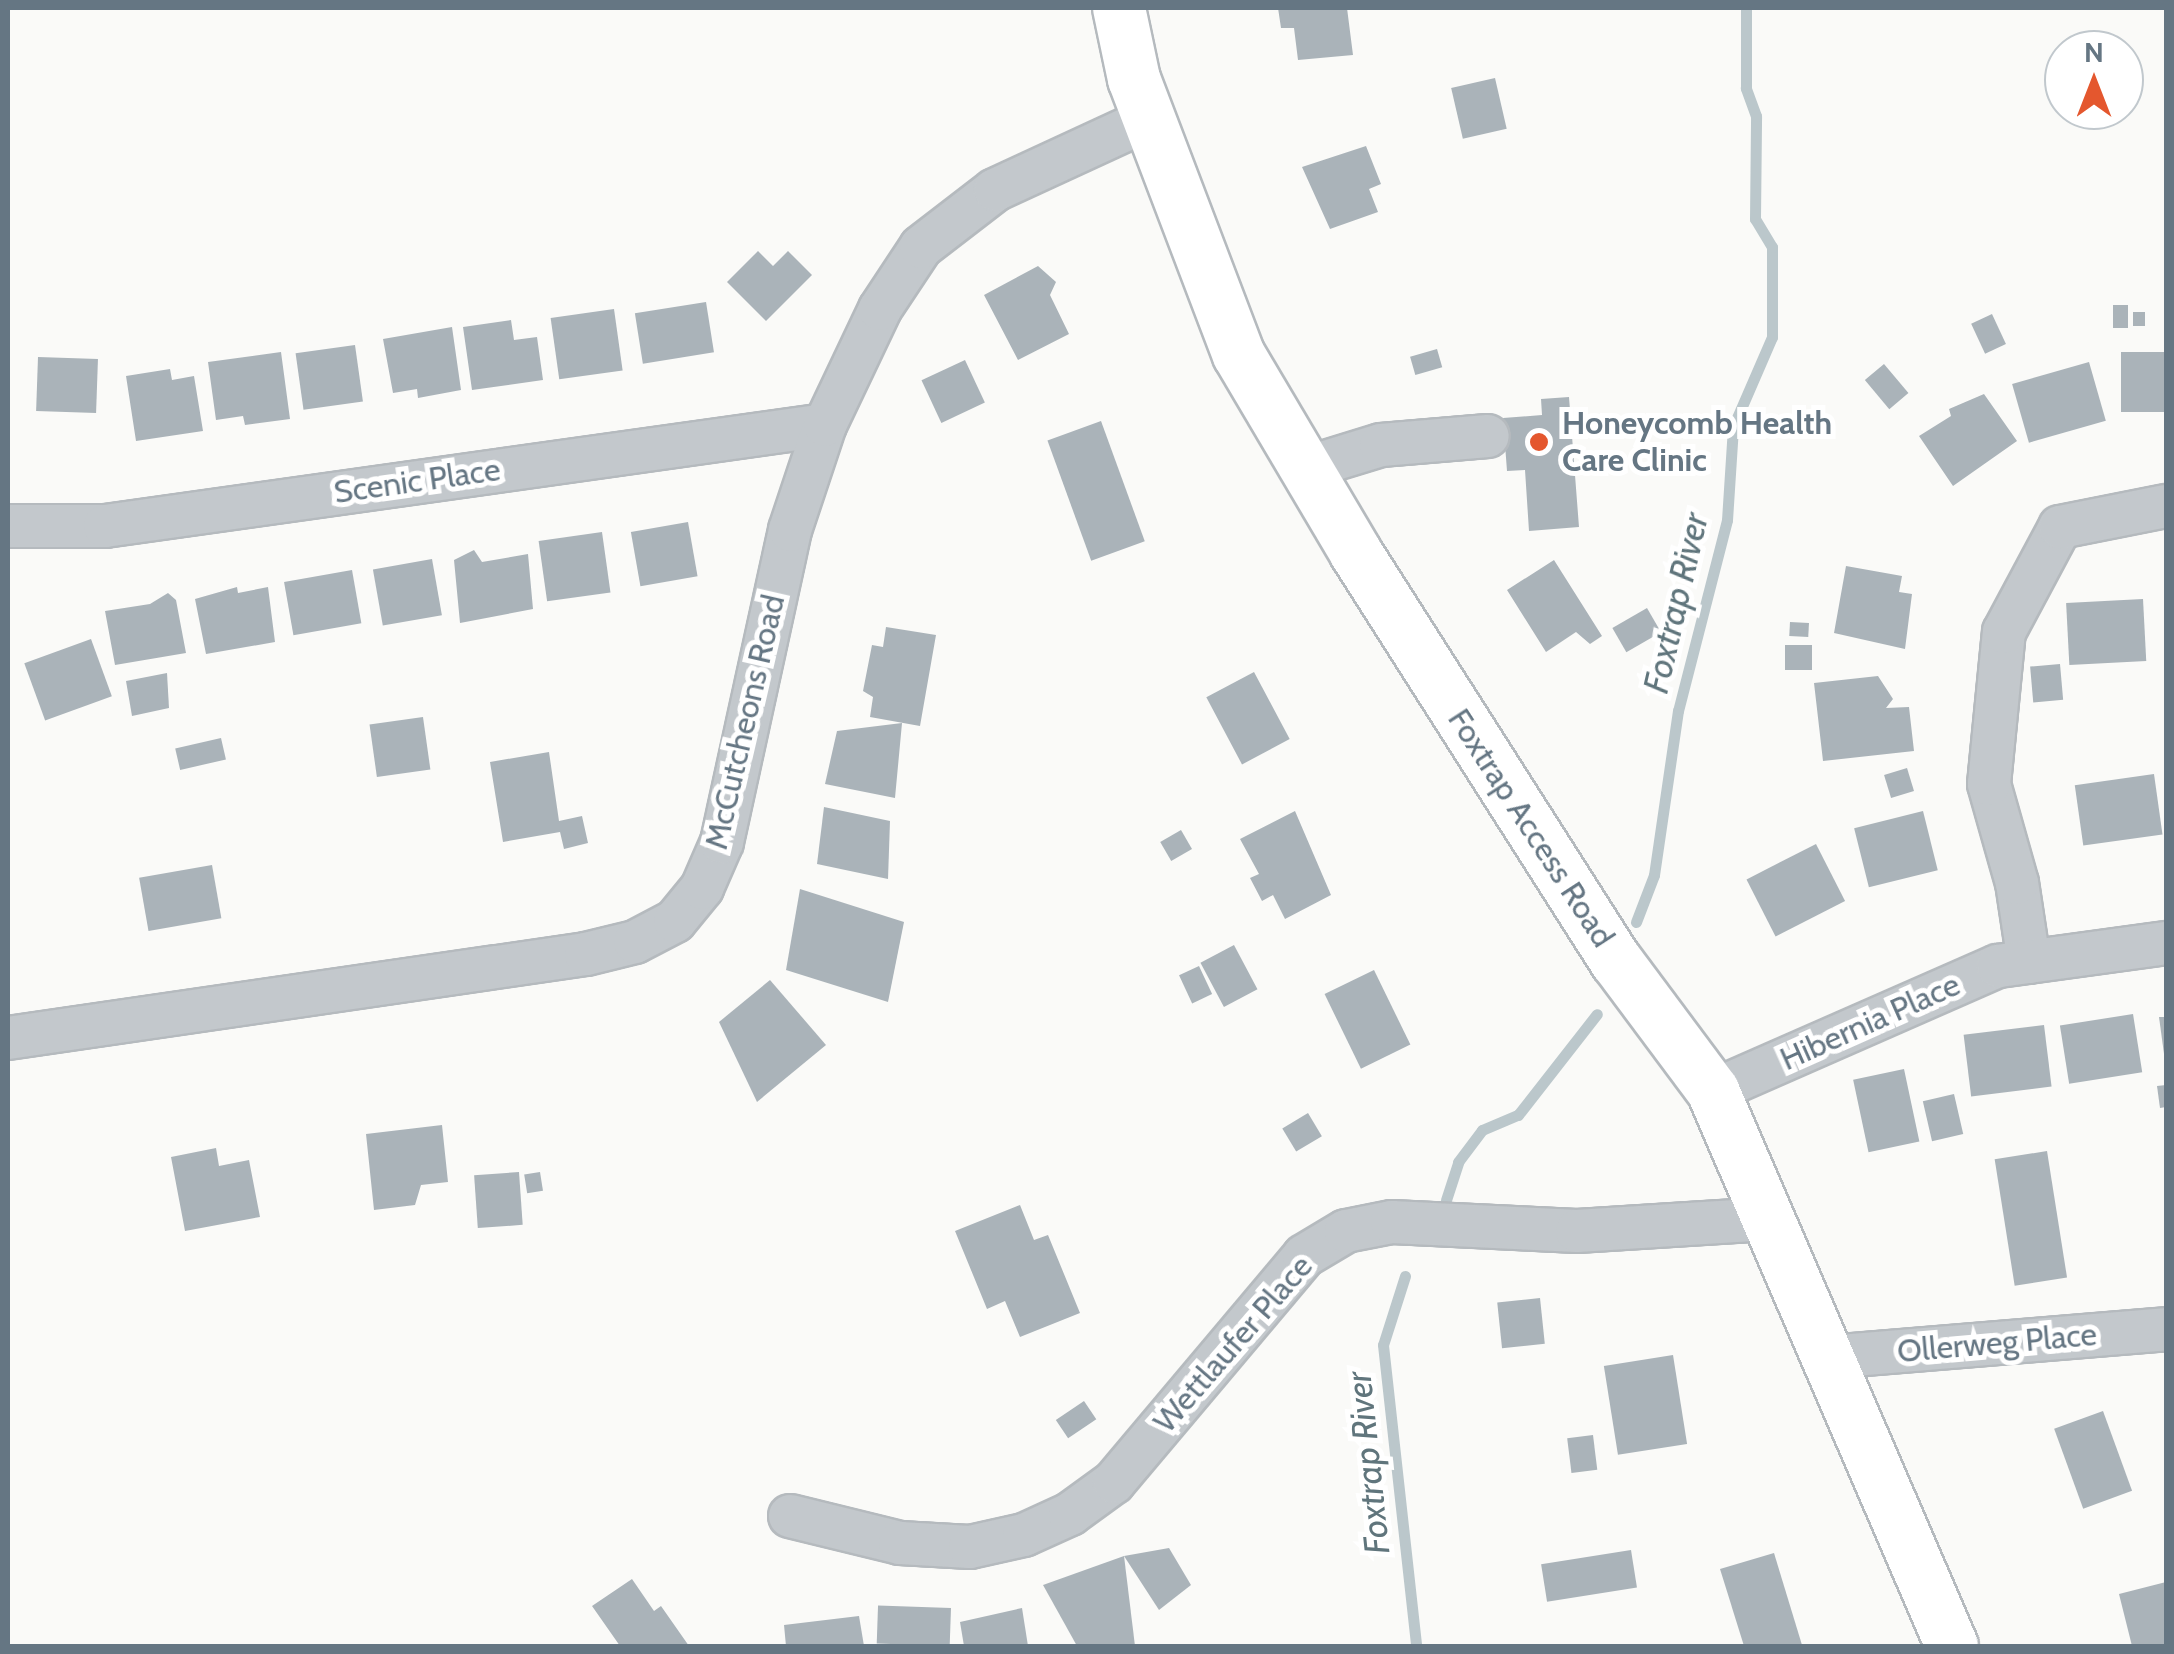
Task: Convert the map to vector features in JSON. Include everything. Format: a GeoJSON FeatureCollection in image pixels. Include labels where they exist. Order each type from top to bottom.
{"type":"FeatureCollection","features":[{"type":"Feature","properties":{"kind":"main road","name":"Foxtrap Access Road"},"geometry":{"type":"LineString","coordinates":[[1119,8],[1149,119],[1239,355],[1617,962],[1713,1091],[1952,1646]]}},
{"type":"Feature","properties":{"kind":"street","name":"McCutcheons Road"},"geometry":{"type":"LineString","coordinates":[[8,1038],[586,954],[635,942],[675,921],[702,888],[722,842],[790,530],[825,425],[880,308],[921,247],[994,190],[1149,119]]}},
{"type":"Feature","properties":{"kind":"street","name":"Scenic Place"},"geometry":{"type":"LineString","coordinates":[[8,526],[105,526],[825,425]]}},
{"type":"Feature","properties":{"kind":"street"},"geometry":{"type":"LineString","coordinates":[[1306,468],[1381,445],[1488,436]]}},
{"type":"Feature","properties":{"kind":"street"},"geometry":{"type":"LineString","coordinates":[[2029,962],[2017,883],[1989,784],[2004,632],[2060,527],[2166,506]]}},
{"type":"Feature","properties":{"kind":"street","name":"Hibernia Place"},"geometry":{"type":"LineString","coordinates":[[1713,1091],[1998,966],[2166,943]]}},
{"type":"Feature","properties":{"kind":"street","name":"Wettlaufer Place"},"geometry":{"type":"LineString","coordinates":[[790,1516],[900,1543],[970,1547],[1024,1535],[1070,1514],[1114,1482],[1304,1256],[1346,1231],[1392,1222],[1577,1232],[1768,1219]]}},
{"type":"Feature","properties":{"kind":"street","name":"Ollerweg Place"},"geometry":{"type":"LineString","coordinates":[[1828,1357],[2166,1330]]}},
{"type":"Feature","properties":{"kind":"building"},"geometry":{"type":"Polygon","coordinates":[[[1278,8],[1347,8],[1353,55],[1298,60],[1294,28],[1281,28],[1278,8]]]}},
{"type":"Feature","properties":{"kind":"building"},"geometry":{"type":"Polygon","coordinates":[[[1495,78],[1507,129],[1463,139],[1451,88],[1495,78]]]}},
{"type":"Feature","properties":{"kind":"building"},"geometry":{"type":"Polygon","coordinates":[[[1366,146],[1381,184],[1369,189],[1378,212],[1330,229],[1302,167],[1366,146]]]}},
{"type":"Feature","properties":{"kind":"building"},"geometry":{"type":"Polygon","coordinates":[[[758,251],[773,266],[788,251],[812,275],[766,321],[727,282],[758,251]]]}},
{"type":"Feature","properties":{"kind":"building"},"geometry":{"type":"Polygon","coordinates":[[[1038,266],[1056,282],[1050,295],[1069,334],[1018,360],[984,295],[1038,266]]]}},
{"type":"Feature","properties":{"kind":"building"},"geometry":{"type":"Polygon","coordinates":[[[706,302],[714,352],[643,364],[635,313],[706,302]]]}},
{"type":"Feature","properties":{"kind":"building"},"geometry":{"type":"Polygon","coordinates":[[[2113,305],[2128,305],[2128,328],[2113,328],[2113,305]]]}},
{"type":"Feature","properties":{"kind":"building"},"geometry":{"type":"Polygon","coordinates":[[[614,309],[623,370],[559,379],[551,318],[614,309]]]}},
{"type":"Feature","properties":{"kind":"building"},"geometry":{"type":"Polygon","coordinates":[[[2133,312],[2145,312],[2145,326],[2133,326],[2133,312]]]}},
{"type":"Feature","properties":{"kind":"building"},"geometry":{"type":"Polygon","coordinates":[[[1992,314],[2006,344],[1985,354],[1971,324],[1992,314]]]}},
{"type":"Feature","properties":{"kind":"building"},"geometry":{"type":"Polygon","coordinates":[[[511,320],[514,340],[537,337],[543,380],[472,390],[463,327],[511,320]]]}},
{"type":"Feature","properties":{"kind":"building"},"geometry":{"type":"Polygon","coordinates":[[[452,327],[461,390],[418,398],[417,389],[393,393],[383,339],[452,327]]]}},
{"type":"Feature","properties":{"kind":"building"},"geometry":{"type":"Polygon","coordinates":[[[355,345],[363,401],[304,410],[296,353],[355,345]]]}},
{"type":"Feature","properties":{"kind":"building"},"geometry":{"type":"Polygon","coordinates":[[[1437,349],[1442,367],[1415,375],[1410,357],[1437,349]]]}},
{"type":"Feature","properties":{"kind":"building"},"geometry":{"type":"Polygon","coordinates":[[[281,352],[290,419],[245,425],[243,416],[216,420],[208,362],[281,352]]]}},
{"type":"Feature","properties":{"kind":"building"},"geometry":{"type":"Polygon","coordinates":[[[2121,352],[2166,352],[2166,412],[2121,412],[2121,352]]]}},
{"type":"Feature","properties":{"kind":"building"},"geometry":{"type":"Polygon","coordinates":[[[38,357],[98,359],[96,413],[36,411],[38,357]]]}},
{"type":"Feature","properties":{"kind":"building"},"geometry":{"type":"Polygon","coordinates":[[[965,360],[985,403],[941,423],[921,380],[965,360]]]}},
{"type":"Feature","properties":{"kind":"building"},"geometry":{"type":"Polygon","coordinates":[[[2089,362],[2106,421],[2029,443],[2012,384],[2089,362]]]}},
{"type":"Feature","properties":{"kind":"building"},"geometry":{"type":"Polygon","coordinates":[[[1884,364],[1908,393],[1889,409],[1865,380],[1884,364]]]}},
{"type":"Feature","properties":{"kind":"building"},"geometry":{"type":"Polygon","coordinates":[[[170,369],[172,380],[194,376],[203,431],[136,441],[126,376],[170,369]]]}},
{"type":"Feature","properties":{"kind":"building"},"geometry":{"type":"Polygon","coordinates":[[[1984,394],[2017,441],[1953,486],[1919,436],[1951,416],[1949,409],[1984,394]]]}},
{"type":"Feature","properties":{"kind":"building","name":"Honeycomb Health Care Clinic"},"geometry":{"type":"Polygon","coordinates":[[[1569,397],[1579,527],[1529,531],[1525,470],[1507,471],[1503,418],[1542,415],[1541,399],[1569,397]]]}},
{"type":"Feature","properties":{"kind":"building"},"geometry":{"type":"Polygon","coordinates":[[[1101,421],[1145,541],[1091,561],[1047,440],[1101,421]]]}},
{"type":"Feature","properties":{"kind":"building"},"geometry":{"type":"Polygon","coordinates":[[[688,522],[698,576],[640,586],[631,532],[688,522]]]}},
{"type":"Feature","properties":{"kind":"building"},"geometry":{"type":"Polygon","coordinates":[[[602,532],[610,592],[547,601],[539,541],[602,532]]]}},
{"type":"Feature","properties":{"kind":"building"},"geometry":{"type":"Polygon","coordinates":[[[474,550],[482,562],[528,554],[533,609],[460,623],[454,560],[474,550]]]}},
{"type":"Feature","properties":{"kind":"building"},"geometry":{"type":"Polygon","coordinates":[[[432,559],[442,615],[383,626],[373,569],[432,559]]]}},
{"type":"Feature","properties":{"kind":"building"},"geometry":{"type":"Polygon","coordinates":[[[1554,560],[1602,636],[1590,644],[1576,632],[1546,652],[1507,590],[1554,560]]]}},
{"type":"Feature","properties":{"kind":"building"},"geometry":{"type":"Polygon","coordinates":[[[1846,566],[1902,576],[1899,592],[1912,594],[1905,649],[1834,633],[1846,566]]]}},
{"type":"Feature","properties":{"kind":"building"},"geometry":{"type":"Polygon","coordinates":[[[352,570],[361,623],[293,635],[284,582],[352,570]]]}},
{"type":"Feature","properties":{"kind":"building"},"geometry":{"type":"Polygon","coordinates":[[[237,587],[238,593],[268,587],[275,642],[206,654],[195,599],[237,587]]]}},
{"type":"Feature","properties":{"kind":"building"},"geometry":{"type":"Polygon","coordinates":[[[168,593],[176,600],[186,653],[115,665],[105,611],[150,604],[168,593]]]}},
{"type":"Feature","properties":{"kind":"building"},"geometry":{"type":"Polygon","coordinates":[[[2143,599],[2146,661],[2069,665],[2066,603],[2143,599]]]}},
{"type":"Feature","properties":{"kind":"building"},"geometry":{"type":"Polygon","coordinates":[[[1647,608],[1661,632],[1626,652],[1612,628],[1647,608]]]}},
{"type":"Feature","properties":{"kind":"building"},"geometry":{"type":"Polygon","coordinates":[[[1790,622],[1809,623],[1808,637],[1789,636],[1790,622]]]}},
{"type":"Feature","properties":{"kind":"building"},"geometry":{"type":"Polygon","coordinates":[[[886,627],[936,635],[920,726],[870,717],[873,697],[863,691],[872,645],[883,647],[886,627]]]}},
{"type":"Feature","properties":{"kind":"building"},"geometry":{"type":"Polygon","coordinates":[[[91,639],[112,696],[45,721],[24,663],[91,639]]]}},
{"type":"Feature","properties":{"kind":"building"},"geometry":{"type":"Polygon","coordinates":[[[1785,645],[1812,645],[1812,670],[1785,670],[1785,645]]]}},
{"type":"Feature","properties":{"kind":"building"},"geometry":{"type":"Polygon","coordinates":[[[2060,664],[2063,700],[2033,702],[2030,667],[2060,664]]]}},
{"type":"Feature","properties":{"kind":"building"},"geometry":{"type":"Polygon","coordinates":[[[1254,672],[1290,739],[1242,764],[1206,697],[1254,672]]]}},
{"type":"Feature","properties":{"kind":"building"},"geometry":{"type":"Polygon","coordinates":[[[167,673],[169,708],[132,716],[126,681],[167,673]]]}},
{"type":"Feature","properties":{"kind":"building"},"geometry":{"type":"Polygon","coordinates":[[[1878,676],[1893,699],[1886,708],[1909,707],[1914,751],[1823,761],[1814,683],[1878,676]]]}},
{"type":"Feature","properties":{"kind":"building"},"geometry":{"type":"Polygon","coordinates":[[[423,717],[430,769],[377,777],[370,725],[423,717]]]}},
{"type":"Feature","properties":{"kind":"building"},"geometry":{"type":"Polygon","coordinates":[[[902,723],[895,798],[825,784],[837,731],[902,723]]]}},
{"type":"Feature","properties":{"kind":"building"},"geometry":{"type":"Polygon","coordinates":[[[221,738],[226,759],[180,770],[175,749],[221,738]]]}},
{"type":"Feature","properties":{"kind":"building"},"geometry":{"type":"Polygon","coordinates":[[[549,752],[559,821],[582,816],[588,843],[564,849],[560,832],[503,842],[490,762],[549,752]]]}},
{"type":"Feature","properties":{"kind":"building"},"geometry":{"type":"Polygon","coordinates":[[[1907,768],[1914,791],[1891,798],[1884,775],[1907,768]]]}},
{"type":"Feature","properties":{"kind":"building"},"geometry":{"type":"Polygon","coordinates":[[[2154,774],[2162,834],[2083,846],[2075,785],[2154,774]]]}},
{"type":"Feature","properties":{"kind":"building"},"geometry":{"type":"Polygon","coordinates":[[[824,807],[890,821],[888,879],[817,864],[824,807]]]}},
{"type":"Feature","properties":{"kind":"building"},"geometry":{"type":"Polygon","coordinates":[[[1295,811],[1331,895],[1285,919],[1273,895],[1262,901],[1250,878],[1259,874],[1240,839],[1295,811]]]}},
{"type":"Feature","properties":{"kind":"building"},"geometry":{"type":"Polygon","coordinates":[[[1923,811],[1938,870],[1869,887],[1854,828],[1923,811]]]}},
{"type":"Feature","properties":{"kind":"building"},"geometry":{"type":"Polygon","coordinates":[[[1181,830],[1192,849],[1171,861],[1160,842],[1181,830]]]}},
{"type":"Feature","properties":{"kind":"building"},"geometry":{"type":"Polygon","coordinates":[[[1816,844],[1845,901],[1776,936],[1747,879],[1816,844]]]}},
{"type":"Feature","properties":{"kind":"building"},"geometry":{"type":"Polygon","coordinates":[[[212,865],[221,918],[149,931],[139,878],[212,865]]]}},
{"type":"Feature","properties":{"kind":"building"},"geometry":{"type":"Polygon","coordinates":[[[800,889],[904,922],[888,1002],[786,970],[800,889]]]}},
{"type":"Feature","properties":{"kind":"building"},"geometry":{"type":"Polygon","coordinates":[[[1234,945],[1257,989],[1224,1007],[1200,963],[1234,945]]]}},
{"type":"Feature","properties":{"kind":"building"},"geometry":{"type":"Polygon","coordinates":[[[1199,966],[1212,994],[1192,1003],[1179,975],[1199,966]]]}},
{"type":"Feature","properties":{"kind":"building"},"geometry":{"type":"Polygon","coordinates":[[[1374,970],[1410,1045],[1361,1069],[1325,994],[1374,970]]]}},
{"type":"Feature","properties":{"kind":"building"},"geometry":{"type":"Polygon","coordinates":[[[770,980],[826,1045],[757,1102],[719,1022],[770,980]]]}},
{"type":"Feature","properties":{"kind":"building"},"geometry":{"type":"Polygon","coordinates":[[[2133,1014],[2142,1072],[2069,1084],[2060,1026],[2133,1014]]]}},
{"type":"Feature","properties":{"kind":"building"},"geometry":{"type":"Polygon","coordinates":[[[2159,1017],[2166,1017],[2166,1054],[2164,1054],[2159,1017]]]}},
{"type":"Feature","properties":{"kind":"building"},"geometry":{"type":"Polygon","coordinates":[[[2044,1025],[2052,1087],[1971,1096],[1964,1035],[2044,1025]]]}},
{"type":"Feature","properties":{"kind":"building"},"geometry":{"type":"Polygon","coordinates":[[[1904,1069],[1919,1141],[1869,1152],[1853,1080],[1904,1069]]]}},
{"type":"Feature","properties":{"kind":"building"},"geometry":{"type":"Polygon","coordinates":[[[2166,1085],[2166,1107],[2160,1108],[2157,1086],[2166,1085]]]}},
{"type":"Feature","properties":{"kind":"building"},"geometry":{"type":"Polygon","coordinates":[[[1954,1094],[1963,1134],[1932,1141],[1923,1101],[1954,1094]]]}},
{"type":"Feature","properties":{"kind":"building"},"geometry":{"type":"Polygon","coordinates":[[[1308,1113],[1322,1136],[1296,1152],[1282,1128],[1308,1113]]]}},
{"type":"Feature","properties":{"kind":"building"},"geometry":{"type":"Polygon","coordinates":[[[442,1125],[448,1182],[421,1185],[415,1205],[374,1210],[366,1134],[442,1125]]]}},
{"type":"Feature","properties":{"kind":"building"},"geometry":{"type":"Polygon","coordinates":[[[216,1148],[219,1166],[249,1160],[260,1217],[185,1231],[171,1157],[216,1148]]]}},
{"type":"Feature","properties":{"kind":"building"},"geometry":{"type":"Polygon","coordinates":[[[2047,1151],[2067,1277],[2015,1286],[1995,1159],[2047,1151]]]}},
{"type":"Feature","properties":{"kind":"building"},"geometry":{"type":"Polygon","coordinates":[[[519,1172],[523,1225],[478,1228],[474,1175],[519,1172]]]}},
{"type":"Feature","properties":{"kind":"building"},"geometry":{"type":"Polygon","coordinates":[[[540,1172],[543,1191],[527,1193],[524,1175],[540,1172]]]}},
{"type":"Feature","properties":{"kind":"building"},"geometry":{"type":"Polygon","coordinates":[[[1020,1205],[1034,1240],[1048,1235],[1080,1313],[1020,1337],[1005,1301],[987,1309],[955,1231],[1020,1205]]]}},
{"type":"Feature","properties":{"kind":"building"},"geometry":{"type":"Polygon","coordinates":[[[1540,1298],[1545,1344],[1502,1348],[1497,1302],[1540,1298]]]}},
{"type":"Feature","properties":{"kind":"building"},"geometry":{"type":"Polygon","coordinates":[[[1673,1355],[1687,1444],[1618,1455],[1604,1366],[1673,1355]]]}},
{"type":"Feature","properties":{"kind":"building"},"geometry":{"type":"Polygon","coordinates":[[[1084,1401],[1096,1419],[1068,1438],[1056,1420],[1084,1401]]]}},
{"type":"Feature","properties":{"kind":"building"},"geometry":{"type":"Polygon","coordinates":[[[2103,1411],[2132,1491],[2083,1509],[2054,1429],[2103,1411]]]}},
{"type":"Feature","properties":{"kind":"building"},"geometry":{"type":"Polygon","coordinates":[[[1593,1435],[1597,1470],[1571,1473],[1567,1438],[1593,1435]]]}},
{"type":"Feature","properties":{"kind":"building"},"geometry":{"type":"Polygon","coordinates":[[[1169,1548],[1191,1585],[1159,1610],[1124,1556],[1169,1548]]]}},
{"type":"Feature","properties":{"kind":"building"},"geometry":{"type":"Polygon","coordinates":[[[1631,1550],[1637,1588],[1547,1602],[1541,1564],[1631,1550]]]}},
{"type":"Feature","properties":{"kind":"building"},"geometry":{"type":"Polygon","coordinates":[[[1774,1553],[1802,1645],[1744,1646],[1720,1569],[1774,1553]]]}},
{"type":"Feature","properties":{"kind":"building"},"geometry":{"type":"Polygon","coordinates":[[[1124,1556],[1135,1646],[1077,1646],[1043,1585],[1124,1556]]]}},
{"type":"Feature","properties":{"kind":"building"},"geometry":{"type":"Polygon","coordinates":[[[632,1579],[654,1611],[661,1606],[689,1646],[620,1646],[592,1606],[632,1579]]]}},
{"type":"Feature","properties":{"kind":"building"},"geometry":{"type":"Polygon","coordinates":[[[2166,1582],[2166,1646],[2132,1646],[2119,1594],[2166,1582]]]}},
{"type":"Feature","properties":{"kind":"building"},"geometry":{"type":"Polygon","coordinates":[[[878,1605],[951,1608],[950,1646],[877,1643],[878,1605]]]}},
{"type":"Feature","properties":{"kind":"building"},"geometry":{"type":"Polygon","coordinates":[[[1022,1608],[1028,1646],[964,1646],[960,1622],[1022,1608]]]}},
{"type":"Feature","properties":{"kind":"building"},"geometry":{"type":"Polygon","coordinates":[[[859,1616],[864,1646],[786,1646],[784,1625],[859,1616]]]}},
{"type":"Feature","properties":{"kind":"waterway","name":"Foxtrap River"},"geometry":{"type":"LineString","coordinates":[[1636,922],[1654,875],[1678,711],[1727,520],[1733,427],[1772,337],[1772,247],[1755,219],[1756,116],[1746,88],[1746,8]]}},
{"type":"Feature","properties":{"kind":"waterway","name":"Foxtrap River"},"geometry":{"type":"LineString","coordinates":[[1446,1200],[1458,1162],[1482,1130],[1518,1115],[1597,1014]]}},
{"type":"Feature","properties":{"kind":"waterway","name":"Foxtrap River"},"geometry":{"type":"LineString","coordinates":[[1405,1276],[1383,1345],[1416,1646]]}},
{"type":"Feature","properties":{"kind":"place","name":"Honeycomb Health Care Clinic"},"geometry":{"type":"Point","coordinates":[1539,442]}}]}
